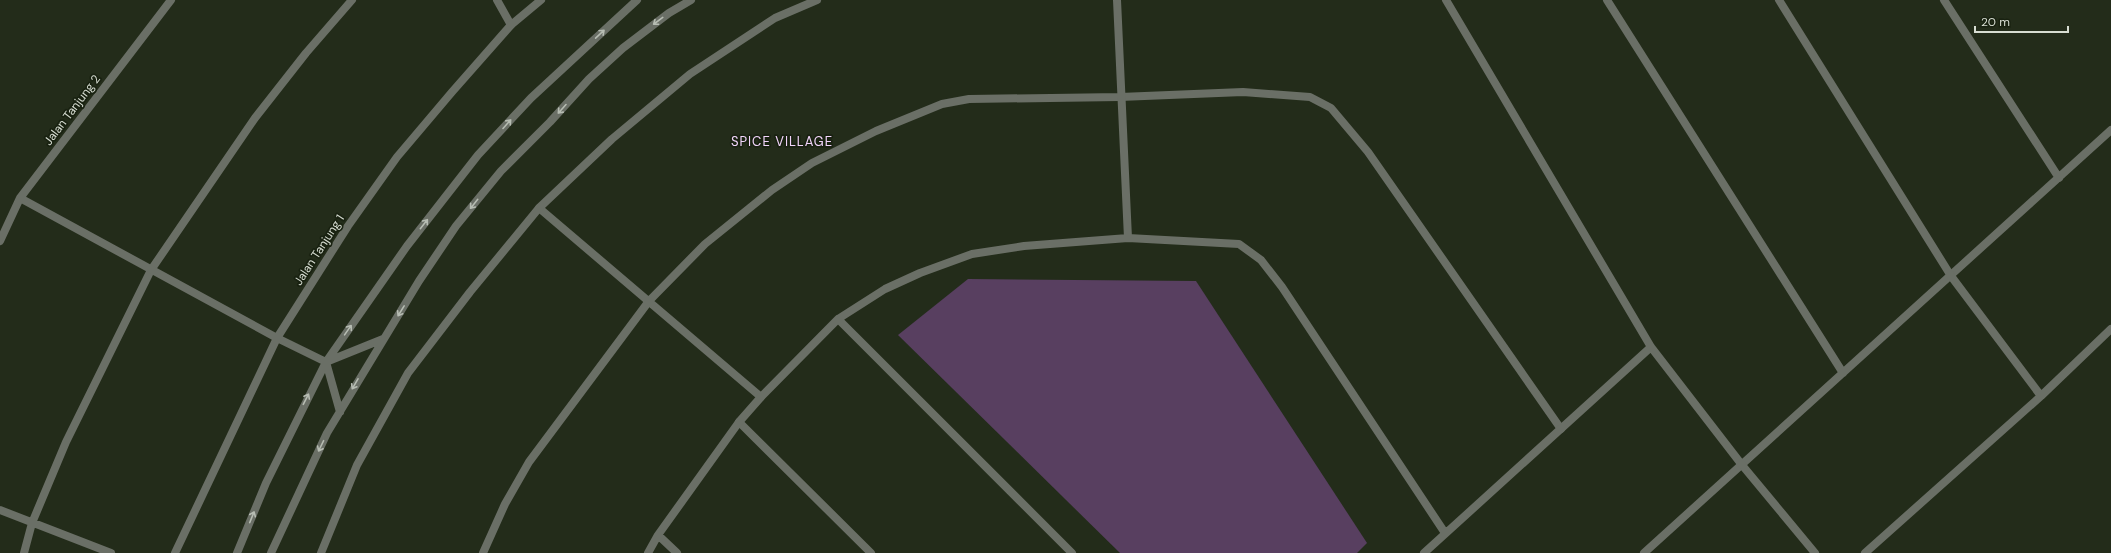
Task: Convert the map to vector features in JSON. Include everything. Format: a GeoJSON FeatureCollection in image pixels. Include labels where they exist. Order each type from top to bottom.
{"type":"FeatureCollection","features":[{"type":"Feature","properties":{"kind":"street","name":"Jalan Tanjung 2"},"geometry":{"type":"LineString","coordinates":[[0,241],[20,198],[172,0]]}},
{"type":"Feature","properties":{"kind":"street"},"geometry":{"type":"LineString","coordinates":[[24,553],[32,523],[66,442],[151,270],[255,118],[306,52],[352,0]]}},
{"type":"Feature","properties":{"kind":"street"},"geometry":{"type":"LineString","coordinates":[[497,0],[511,25]]}},
{"type":"Feature","properties":{"kind":"street","name":"Jalan Tanjung 1"},"geometry":{"type":"LineString","coordinates":[[175,553],[277,338],[348,226],[397,157],[511,25],[541,0]]}},
{"type":"Feature","properties":{"kind":"street"},"geometry":{"type":"LineString","coordinates":[[237,553],[266,483],[326,362],[407,246],[478,155],[531,98],[637,0]]}},
{"type":"Feature","properties":{"kind":"street"},"geometry":{"type":"LineString","coordinates":[[271,553],[327,433],[383,339],[456,226],[501,171],[550,122],[589,79],[623,48],[669,13],[690,0]]}},
{"type":"Feature","properties":{"kind":"street"},"geometry":{"type":"LineString","coordinates":[[321,553],[357,465],[408,374],[470,292],[539,208],[612,139],[690,74],[775,18],[817,0]]}},
{"type":"Feature","properties":{"kind":"street"},"geometry":{"type":"LineString","coordinates":[[1117,0],[1120,96],[1128,238]]}},
{"type":"Feature","properties":{"kind":"street"},"geometry":{"type":"LineString","coordinates":[[1446,0],[1651,347],[1742,465],[1815,553]]}},
{"type":"Feature","properties":{"kind":"street"},"geometry":{"type":"LineString","coordinates":[[1607,0],[1843,373]]}},
{"type":"Feature","properties":{"kind":"street"},"geometry":{"type":"LineString","coordinates":[[1778,0],[1951,276],[2041,396]]}},
{"type":"Feature","properties":{"kind":"street"},"geometry":{"type":"LineString","coordinates":[[1944,0],[2059,178]]}},
{"type":"Feature","properties":{"kind":"street"},"geometry":{"type":"LineString","coordinates":[[483,553],[505,504],[529,462],[649,301],[705,244],[772,190],[812,163],[876,131],[942,104],[969,99],[1244,92],[1278,93],[1310,97],[1331,108],[1368,152],[1561,428]]}},
{"type":"Feature","properties":{"kind":"street"},"geometry":{"type":"LineString","coordinates":[[1644,553],[2111,130]]}},
{"type":"Feature","properties":{"kind":"street"},"geometry":{"type":"LineString","coordinates":[[20,198],[277,338],[326,362],[383,339]]}},
{"type":"Feature","properties":{"kind":"street"},"geometry":{"type":"LineString","coordinates":[[539,208],[761,397]]}},
{"type":"Feature","properties":{"kind":"street"},"geometry":{"type":"LineString","coordinates":[[648,553],[658,535],[739,422],[761,397],[838,319],[885,289],[920,273],[972,254],[1024,246],[1128,238],[1239,244],[1261,260],[1282,287],[1445,533]]}},
{"type":"Feature","properties":{"kind":"street"},"geometry":{"type":"LineString","coordinates":[[838,319],[1072,553]]}},
{"type":"Feature","properties":{"kind":"street"},"geometry":{"type":"LineString","coordinates":[[1865,553],[2041,396],[2111,329]]}},
{"type":"Feature","properties":{"kind":"street"},"geometry":{"type":"LineString","coordinates":[[1424,553],[1651,347]]}},
{"type":"Feature","properties":{"kind":"street"},"geometry":{"type":"LineString","coordinates":[[326,362],[340,412]]}},
{"type":"Feature","properties":{"kind":"street"},"geometry":{"type":"LineString","coordinates":[[739,422],[871,553]]}},
{"type":"Feature","properties":{"kind":"street"},"geometry":{"type":"LineString","coordinates":[[0,510],[111,553]]}},
{"type":"Feature","properties":{"kind":"street"},"geometry":{"type":"LineString","coordinates":[[658,535],[677,553]]}},
{"type":"Feature","properties":{"kind":"shaded area"},"geometry":{"type":"Polygon","coordinates":[[[968,279],[1196,281],[1367,543],[1357,553],[1120,553],[898,335],[968,279]]]}},
{"type":"Feature","properties":{"kind":"district","name":"SPICE VILLAGE"},"geometry":{"type":"Point","coordinates":[782,141]}}]}
